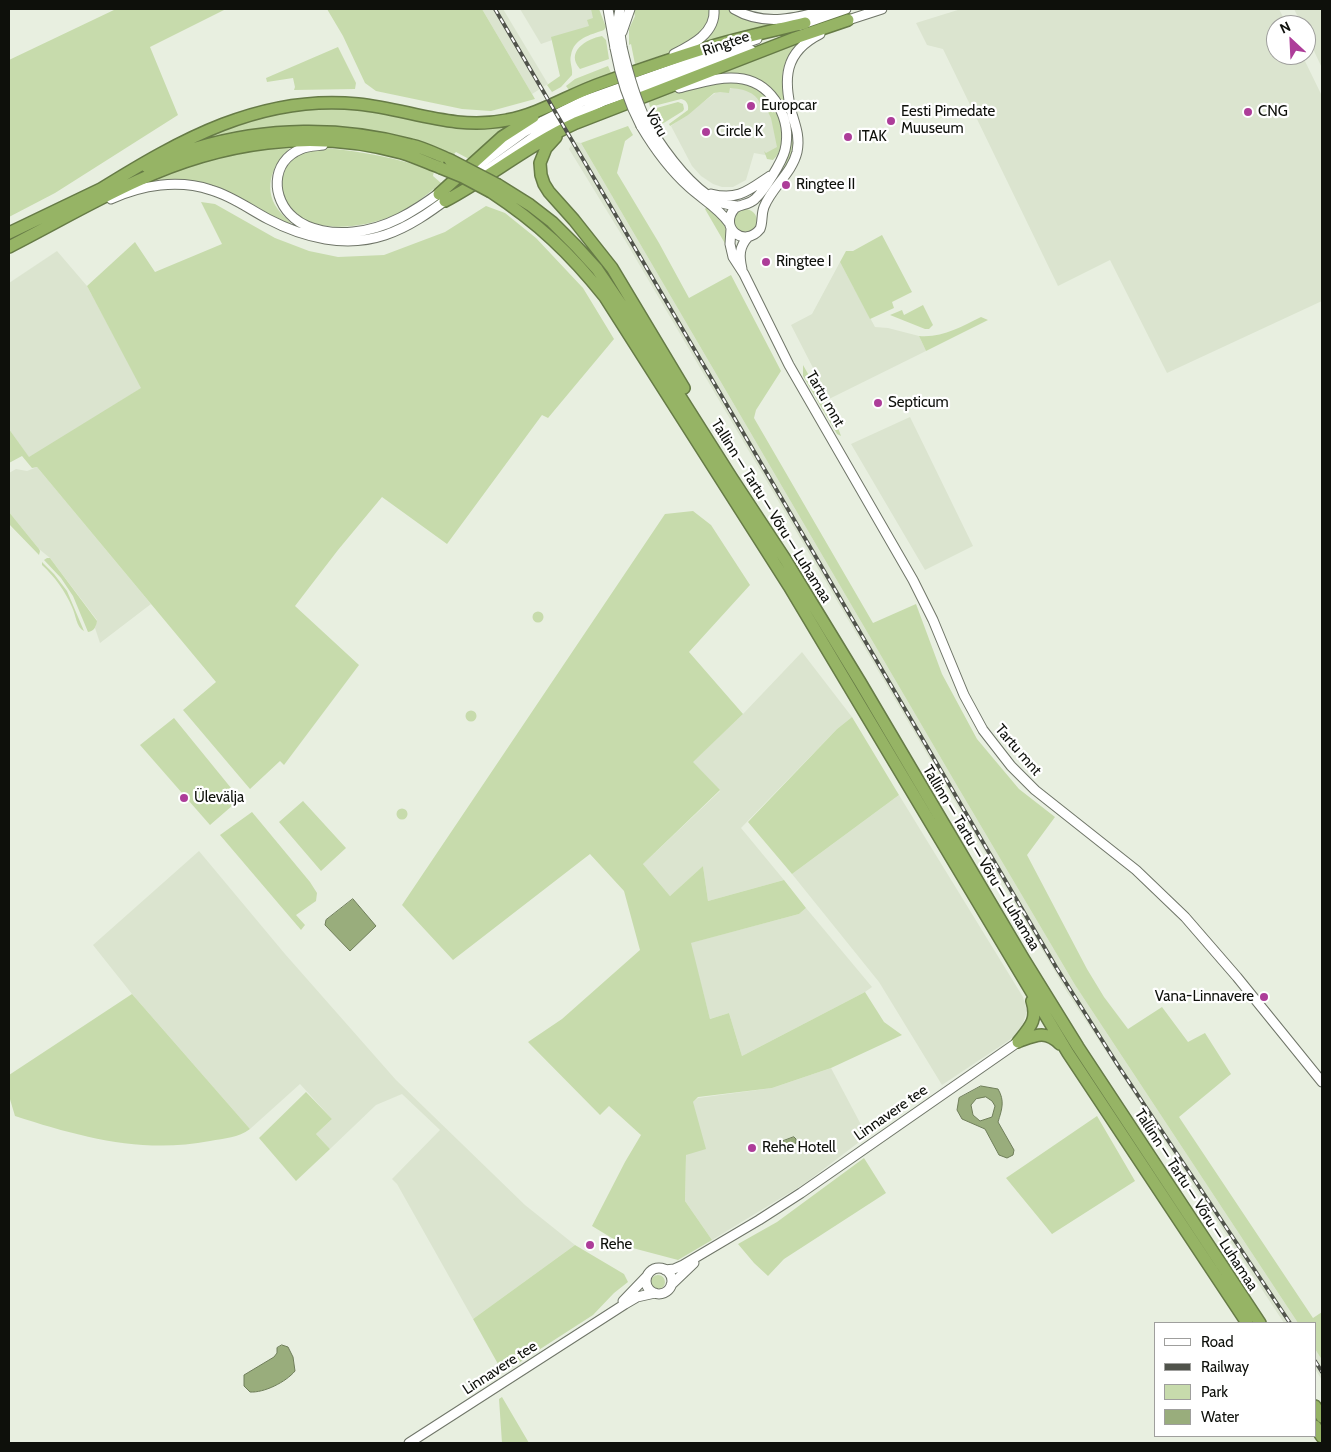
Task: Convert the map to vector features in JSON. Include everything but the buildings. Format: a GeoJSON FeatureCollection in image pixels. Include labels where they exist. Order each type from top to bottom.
{"type":"FeatureCollection","features":[{"type":"Feature","properties":{"kind":"highway"},"geometry":{"type":"LineString","coordinates":[[442,198],[502,138],[533,116],[652,94],[795,38],[847,14]]}},
{"type":"Feature","properties":{"kind":"highway"},"geometry":{"type":"LineString","coordinates":[[442,198],[466,189],[550,136],[578,107],[638,70],[706,48],[805,23]]}},
{"type":"Feature","properties":{"kind":"highway"},"geometry":{"type":"LineString","coordinates":[[101,188],[159,153],[204,132],[239,118],[274,108],[298,104],[358,104],[392,109],[454,123],[475,124],[508,120],[543,108],[578,107]]}},
{"type":"Feature","properties":{"kind":"highway"},"geometry":{"type":"LineString","coordinates":[[578,107],[546,148],[540,168],[544,184],[612,268],[730,467],[731,477]]}},
{"type":"Feature","properties":{"kind":"highway","name":"Tallinn — Tartu — Võru — Luhamaa"},"geometry":{"type":"LineString","coordinates":[[9,233],[140,170],[196,148],[255,134],[288,131],[327,131],[373,137],[412,145],[450,160],[494,188],[545,231],[586,272],[605,297],[789,586],[1026,986],[1068,1053],[1246,1322]]}},
{"type":"Feature","properties":{"kind":"highway","name":"Tallinn — Tartu — Võru — Luhamaa"},"geometry":{"type":"LineString","coordinates":[[9,247],[136,181],[173,166],[232,148],[288,140],[320,140],[358,144],[403,154],[494,188],[530,205],[552,222],[597,269],[630,316],[785,559],[1078,1047],[1259,1322]]}},
{"type":"Feature","properties":{"kind":"highway"},"geometry":{"type":"LineString","coordinates":[[1018,1042],[1031,1025],[1035,1015],[1026,986]]}},
{"type":"Feature","properties":{"kind":"highway"},"geometry":{"type":"LineString","coordinates":[[1018,1042],[1036,1035],[1049,1036],[1068,1053]]}},
{"type":"Feature","properties":{"kind":"main road","name":"Võru"},"geometry":{"type":"LineString","coordinates":[[608,9],[651,143],[674,172],[700,197],[722,213],[730,226]]}},
{"type":"Feature","properties":{"kind":"main road","name":"Võru"},"geometry":{"type":"LineString","coordinates":[[619,44],[618,20],[620,9]]}},
{"type":"Feature","properties":{"kind":"main road"},"geometry":{"type":"LineString","coordinates":[[619,44],[630,9]]}},
{"type":"Feature","properties":{"kind":"main road"},"geometry":{"type":"LineString","coordinates":[[638,70],[683,50],[700,39],[710,27],[714,9]]}},
{"type":"Feature","properties":{"kind":"main road"},"geometry":{"type":"LineString","coordinates":[[734,9],[749,16],[769,20],[829,9]]}},
{"type":"Feature","properties":{"kind":"main road","name":"Ringtee"},"geometry":{"type":"LineString","coordinates":[[578,107],[675,67],[805,23],[882,9]]}},
{"type":"Feature","properties":{"kind":"main road"},"geometry":{"type":"LineString","coordinates":[[744,274],[740,251],[741,246],[748,237],[756,234],[760,229],[764,207],[791,166],[797,151],[797,134],[786,82],[792,58],[808,40],[847,14]]}},
{"type":"Feature","properties":{"kind":"main road","name":"Ringtee"},"geometry":{"type":"LineString","coordinates":[[578,107],[604,101],[794,36],[847,14]]}},
{"type":"Feature","properties":{"kind":"main road"},"geometry":{"type":"LineString","coordinates":[[652,94],[710,80],[730,78],[750,80],[765,88],[779,106],[786,130],[783,157],[762,192],[755,199],[730,213],[730,249],[744,274]]}},
{"type":"Feature","properties":{"kind":"main road","name":"Võru"},"geometry":{"type":"LineString","coordinates":[[644,124],[672,160],[704,192],[715,201],[742,205]]}},
{"type":"Feature","properties":{"kind":"main road"},"geometry":{"type":"LineString","coordinates":[[358,144],[314,146],[300,149],[284,162],[279,170],[277,190],[285,209],[295,219],[318,230],[351,232],[365,230],[398,220],[442,198]]}},
{"type":"Feature","properties":{"kind":"main road"},"geometry":{"type":"LineString","coordinates":[[704,192],[721,197],[738,196],[772,175]]}},
{"type":"Feature","properties":{"kind":"main road"},"geometry":{"type":"LineString","coordinates":[[61,221],[120,195],[146,187],[188,185],[210,189],[233,198],[290,230],[326,240],[367,240],[398,231],[411,224],[442,198]]}},
{"type":"Feature","properties":{"kind":"main road"},"geometry":{"type":"LineString","coordinates":[[742,205],[756,207],[762,216]]}},
{"type":"Feature","properties":{"kind":"main road"},"geometry":{"type":"LineString","coordinates":[[730,226],[738,235],[748,237]]}},
{"type":"Feature","properties":{"kind":"main road","name":"Tartu mnt"},"geometry":{"type":"LineString","coordinates":[[744,274],[789,364],[913,580],[964,695],[983,730],[1011,766],[1035,790],[1136,870],[1185,916],[1322,1082]]}},
{"type":"Feature","properties":{"kind":"main road","name":"Linnavere tee"},"geometry":{"type":"LineString","coordinates":[[607,1316],[647,1276],[657,1269],[674,1269],[704,1254],[801,1193],[1018,1042]]}},
{"type":"Feature","properties":{"kind":"main road","name":"Linnavere tee"},"geometry":{"type":"LineString","coordinates":[[409,1443],[637,1297],[666,1292],[704,1254]]}},
{"type":"Feature","properties":{"kind":"main road"},"geometry":{"type":"LineString","coordinates":[[664,1270],[670,1275],[671,1285]]}},
{"type":"Feature","properties":{"kind":"main road"},"geometry":{"type":"LineString","coordinates":[[647,1276],[647,1286],[655,1293]]}},
{"type":"Feature","properties":{"kind":"shaded area"},"geometry":{"type":"Polygon","coordinates":[[[482,9],[503,9],[548,84],[532,94],[482,9]]]}},
{"type":"Feature","properties":{"kind":"shaded area"},"geometry":{"type":"Polygon","coordinates":[[[520,9],[592,9],[597,24],[541,44],[520,9]]]}},
{"type":"Feature","properties":{"kind":"shaded area"},"geometry":{"type":"Polygon","coordinates":[[[961,9],[1279,9],[1282,15],[1266,15],[1266,65],[1307,65],[1322,96],[1322,301],[1167,373],[1110,260],[1058,286],[943,49],[927,45],[916,23],[961,9]]]}},
{"type":"Feature","properties":{"kind":"shaded area"},"geometry":{"type":"Polygon","coordinates":[[[1294,9],[1322,9],[1322,68],[1316,55],[1316,15],[1297,15],[1294,9]]]}},
{"type":"Feature","properties":{"kind":"shaded area"},"geometry":{"type":"Polygon","coordinates":[[[741,86],[756,92],[773,117],[778,149],[765,155],[754,153],[746,180],[733,187],[722,187],[713,184],[701,176],[692,166],[671,126],[718,91],[741,86]]]}},
{"type":"Feature","properties":{"kind":"shaded area"},"geometry":{"type":"Polygon","coordinates":[[[576,142],[581,143],[1075,985],[1297,1322],[1283,1322],[1067,992],[626,242],[569,149],[576,142]]]}},
{"type":"Feature","properties":{"kind":"shaded area"},"geometry":{"type":"Polygon","coordinates":[[[57,251],[87,286],[142,388],[29,458],[9,429],[9,283],[57,251]]]}},
{"type":"Feature","properties":{"kind":"shaded area"},"geometry":{"type":"Polygon","coordinates":[[[840,262],[875,327],[888,328],[919,336],[926,351],[829,399],[791,325],[812,314],[840,262]]]}},
{"type":"Feature","properties":{"kind":"shaded area"},"geometry":{"type":"Polygon","coordinates":[[[910,417],[973,546],[925,570],[851,444],[910,417]]]}},
{"type":"Feature","properties":{"kind":"shaded area"},"geometry":{"type":"Polygon","coordinates":[[[37,467],[151,604],[100,643],[95,628],[97,620],[50,558],[39,549],[9,512],[9,473],[16,469],[27,471],[37,467]]]}},
{"type":"Feature","properties":{"kind":"shaded area"},"geometry":{"type":"Polygon","coordinates":[[[802,652],[852,717],[837,729],[741,828],[784,880],[708,901],[703,866],[670,896],[643,864],[720,791],[692,762],[743,714],[802,652]]]}},
{"type":"Feature","properties":{"kind":"shaded area"},"geometry":{"type":"Polygon","coordinates":[[[899,795],[1023,997],[1027,1011],[1020,1033],[942,1085],[879,982],[792,874],[899,795]]]}},
{"type":"Feature","properties":{"kind":"shaded area"},"geometry":{"type":"Polygon","coordinates":[[[199,851],[285,954],[396,1080],[525,1205],[575,1245],[473,1319],[397,1184],[392,1179],[440,1130],[402,1094],[376,1105],[330,1149],[316,1134],[332,1119],[300,1084],[250,1129],[132,994],[93,945],[199,851]]]}},
{"type":"Feature","properties":{"kind":"shaded area"},"geometry":{"type":"Polygon","coordinates":[[[806,908],[872,987],[742,1056],[729,1013],[710,1019],[690,943],[799,914],[806,908]]]}},
{"type":"Feature","properties":{"kind":"shaded area"},"geometry":{"type":"Polygon","coordinates":[[[831,1068],[867,1136],[804,1184],[712,1240],[685,1201],[686,1156],[693,1102],[698,1098],[772,1088],[831,1068]]]}},
{"type":"Feature","properties":{"kind":"shaded area"},"geometry":{"type":"Polygon","coordinates":[[[1316,1351],[1322,1360],[1322,1380],[1316,1371],[1316,1351]]]}},
{"type":"Feature","properties":{"kind":"green space"},"geometry":{"type":"Polygon","coordinates":[[[116,9],[226,9],[150,47],[178,115],[55,193],[9,217],[9,60],[116,9]]]}},
{"type":"Feature","properties":{"kind":"green space"},"geometry":{"type":"Polygon","coordinates":[[[327,9],[482,9],[535,99],[491,111],[462,109],[376,91],[365,83],[343,36],[327,9]]]}},
{"type":"Feature","properties":{"kind":"green space"},"geometry":{"type":"Polygon","coordinates":[[[591,9],[599,9],[606,27],[604,30],[583,38],[575,45],[571,58],[572,75],[561,87],[552,92],[547,85],[560,76],[551,37],[589,26],[587,20],[593,18],[591,9]]]}},
{"type":"Feature","properties":{"kind":"green space"},"geometry":{"type":"Polygon","coordinates":[[[633,9],[709,9],[707,21],[702,31],[693,39],[671,52],[635,64],[631,44],[629,45],[629,29],[635,16],[633,9]]]}},
{"type":"Feature","properties":{"kind":"green space"},"geometry":{"type":"Polygon","coordinates":[[[716,9],[729,9],[743,18],[755,22],[780,22],[780,25],[694,48],[716,9]]]}},
{"type":"Feature","properties":{"kind":"green space"},"geometry":{"type":"Polygon","coordinates":[[[602,36],[606,40],[609,59],[580,69],[575,57],[579,47],[590,40],[602,36]]]}},
{"type":"Feature","properties":{"kind":"green space"},"geometry":{"type":"Polygon","coordinates":[[[801,41],[789,55],[783,69],[782,82],[794,135],[793,150],[786,168],[767,193],[765,191],[780,172],[787,159],[789,150],[788,128],[781,105],[768,87],[760,81],[745,76],[719,76],[718,73],[801,41]]]}},
{"type":"Feature","properties":{"kind":"green space"},"geometry":{"type":"Polygon","coordinates":[[[338,47],[356,83],[355,89],[294,90],[293,78],[267,82],[266,78],[338,47]]]}},
{"type":"Feature","properties":{"kind":"green space"},"geometry":{"type":"Polygon","coordinates":[[[608,66],[611,73],[569,90],[566,86],[575,79],[608,66]]]}},
{"type":"Feature","properties":{"kind":"green space"},"geometry":{"type":"Polygon","coordinates":[[[733,81],[750,84],[758,88],[765,93],[775,107],[779,116],[782,136],[778,154],[773,160],[767,159],[764,151],[766,153],[777,147],[771,118],[766,108],[761,108],[757,98],[750,92],[730,88],[729,93],[714,93],[688,115],[670,126],[669,124],[688,110],[686,101],[681,99],[650,107],[648,99],[712,83],[733,81]]]}},
{"type":"Feature","properties":{"kind":"green space"},"geometry":{"type":"Polygon","coordinates":[[[678,102],[683,104],[683,111],[662,124],[656,123],[654,120],[657,118],[653,109],[678,102]]]}},
{"type":"Feature","properties":{"kind":"green space"},"geometry":{"type":"Polygon","coordinates":[[[344,106],[387,112],[518,121],[469,159],[456,152],[453,155],[301,127],[272,127],[183,147],[212,132],[272,113],[344,106]]]}},
{"type":"Feature","properties":{"kind":"green space"},"geometry":{"type":"Polygon","coordinates":[[[628,126],[633,135],[625,141],[617,173],[689,298],[731,275],[781,371],[756,410],[754,418],[873,623],[916,604],[942,674],[977,739],[1019,789],[1055,817],[1027,855],[1087,969],[1104,997],[1128,1029],[1162,1007],[1188,1042],[1205,1033],[1231,1074],[1179,1117],[1313,1318],[1322,1312],[1322,1360],[1316,1351],[1316,1322],[1297,1322],[1075,985],[581,143],[628,126]]]}},
{"type":"Feature","properties":{"kind":"green space"},"geometry":{"type":"Polygon","coordinates":[[[295,145],[277,163],[273,171],[270,188],[275,205],[291,223],[289,226],[236,196],[208,184],[178,180],[143,183],[178,168],[243,150],[295,145]]]}},
{"type":"Feature","properties":{"kind":"green space"},"geometry":{"type":"Polygon","coordinates":[[[323,148],[366,153],[407,162],[434,171],[433,176],[441,183],[411,206],[390,217],[359,225],[337,227],[315,224],[305,220],[289,207],[282,189],[282,180],[290,162],[298,155],[313,149],[323,148]]]}},
{"type":"Feature","properties":{"kind":"green space"},"geometry":{"type":"Polygon","coordinates":[[[201,202],[215,204],[275,238],[309,251],[338,257],[384,255],[445,232],[486,206],[505,213],[536,238],[583,288],[614,339],[548,418],[542,415],[447,544],[382,497],[338,550],[295,606],[359,665],[284,765],[280,761],[250,789],[183,710],[216,682],[37,467],[32,468],[22,456],[9,463],[9,429],[29,457],[141,388],[87,286],[135,242],[155,272],[222,244],[201,202]]]}},
{"type":"Feature","properties":{"kind":"green space"},"geometry":{"type":"Polygon","coordinates":[[[707,207],[722,219],[726,227],[727,247],[705,209],[707,207]]]}},
{"type":"Feature","properties":{"kind":"green space"},"geometry":{"type":"Polygon","coordinates":[[[745,209],[754,212],[757,221],[754,230],[745,233],[736,230],[733,221],[736,212],[745,209]]]}},
{"type":"Feature","properties":{"kind":"green space"},"geometry":{"type":"Polygon","coordinates":[[[882,235],[912,292],[892,302],[894,308],[870,319],[840,262],[846,251],[853,251],[882,235]]]}},
{"type":"Feature","properties":{"kind":"green space"},"geometry":{"type":"Polygon","coordinates":[[[923,305],[933,325],[929,329],[890,315],[902,310],[904,315],[923,305]]]}},
{"type":"Feature","properties":{"kind":"green space"},"geometry":{"type":"Polygon","coordinates":[[[981,317],[988,320],[926,351],[919,336],[944,334],[981,317]]]}},
{"type":"Feature","properties":{"kind":"green space"},"geometry":{"type":"Polygon","coordinates":[[[803,365],[837,425],[841,436],[837,434],[803,376],[803,365]]]}},
{"type":"Feature","properties":{"kind":"green space"},"geometry":{"type":"Polygon","coordinates":[[[693,511],[711,525],[750,585],[689,652],[743,714],[693,762],[720,790],[643,864],[670,896],[703,866],[708,901],[784,880],[806,908],[799,914],[691,943],[710,1019],[729,1013],[742,1056],[865,992],[884,1022],[902,1035],[831,1068],[772,1088],[698,1097],[693,1102],[706,1149],[686,1155],[685,1201],[712,1240],[678,1260],[625,1246],[592,1226],[641,1135],[609,1106],[600,1115],[528,1042],[562,1019],[640,950],[624,891],[590,854],[453,960],[402,905],[665,514],[693,511]]]}},
{"type":"Feature","properties":{"kind":"green space"},"geometry":{"type":"Polygon","coordinates":[[[9,512],[39,549],[39,555],[9,524],[9,512]]]}},
{"type":"Feature","properties":{"kind":"green space"},"geometry":{"type":"Polygon","coordinates":[[[50,558],[97,621],[92,631],[88,632],[73,596],[61,578],[44,560],[50,558]]]}},
{"type":"Feature","properties":{"kind":"green space"},"geometry":{"type":"Polygon","coordinates":[[[42,562],[67,591],[84,631],[78,624],[63,590],[42,565],[42,562]]]}},
{"type":"Feature","properties":{"kind":"green space"},"geometry":{"type":"Polygon","coordinates":[[[538,611],[544,617],[538,623],[532,617],[538,611]]]}},
{"type":"Feature","properties":{"kind":"green space"},"geometry":{"type":"Polygon","coordinates":[[[471,710],[477,716],[471,722],[465,716],[471,710]]]}},
{"type":"Feature","properties":{"kind":"green space"},"geometry":{"type":"Polygon","coordinates":[[[852,717],[899,795],[792,874],[748,822],[837,729],[852,717]]]}},
{"type":"Feature","properties":{"kind":"green space"},"geometry":{"type":"Polygon","coordinates":[[[174,718],[240,799],[210,825],[140,745],[174,718]]]}},
{"type":"Feature","properties":{"kind":"green space"},"geometry":{"type":"Polygon","coordinates":[[[303,801],[346,848],[321,871],[279,822],[303,801]]]}},
{"type":"Feature","properties":{"kind":"green space"},"geometry":{"type":"Polygon","coordinates":[[[402,808],[408,814],[402,820],[396,814],[402,808]]]}},
{"type":"Feature","properties":{"kind":"green space"},"geometry":{"type":"Polygon","coordinates":[[[252,812],[317,893],[316,901],[296,915],[305,925],[301,930],[220,835],[252,812]]]}},
{"type":"Feature","properties":{"kind":"green space"},"geometry":{"type":"Polygon","coordinates":[[[132,994],[250,1129],[231,1137],[210,1141],[160,1146],[87,1137],[15,1116],[9,1096],[9,1075],[132,994]]]}},
{"type":"Feature","properties":{"kind":"green space"},"geometry":{"type":"Polygon","coordinates":[[[306,1092],[332,1119],[316,1134],[330,1149],[296,1181],[259,1138],[306,1092]]]}},
{"type":"Feature","properties":{"kind":"green space"},"geometry":{"type":"Polygon","coordinates":[[[1097,1116],[1135,1181],[1052,1234],[1006,1178],[1097,1116]]]}},
{"type":"Feature","properties":{"kind":"green space"},"geometry":{"type":"Polygon","coordinates":[[[864,1158],[886,1193],[784,1259],[768,1276],[738,1244],[777,1222],[864,1158]]]}},
{"type":"Feature","properties":{"kind":"green space"},"geometry":{"type":"Polygon","coordinates":[[[575,1245],[624,1274],[628,1282],[614,1293],[593,1315],[503,1373],[473,1319],[575,1245]]]}},
{"type":"Feature","properties":{"kind":"green space"},"geometry":{"type":"Polygon","coordinates":[[[655,1275],[661,1275],[665,1282],[661,1289],[655,1289],[651,1285],[651,1279],[655,1275]]]}},
{"type":"Feature","properties":{"kind":"green space"},"geometry":{"type":"Polygon","coordinates":[[[502,1397],[529,1443],[502,1443],[499,1399],[502,1397]]]}},
{"type":"Feature","properties":{"kind":"water"},"geometry":{"type":"Polygon","coordinates":[[[353,899],[376,926],[350,951],[325,925],[326,920],[353,899]]]}},
{"type":"Feature","properties":{"kind":"water"},"geometry":{"type":"Polygon","coordinates":[[[981,1086],[998,1089],[1002,1101],[1002,1109],[998,1122],[1014,1150],[1013,1155],[1007,1158],[999,1155],[985,1129],[962,1119],[957,1110],[959,1098],[981,1086]],[[986,1097],[976,1099],[971,1105],[973,1115],[980,1121],[992,1117],[995,1106],[986,1097]]]}},
{"type":"Feature","properties":{"kind":"water"},"geometry":{"type":"Polygon","coordinates":[[[794,1137],[796,1143],[781,1150],[778,1143],[794,1137]]]}},
{"type":"Feature","properties":{"kind":"water"},"geometry":{"type":"Polygon","coordinates":[[[282,1345],[288,1347],[293,1357],[295,1371],[274,1386],[262,1391],[250,1392],[244,1386],[244,1375],[274,1357],[277,1353],[277,1348],[282,1345]]]}},
{"type":"Feature","properties":{"kind":"railway"},"geometry":{"type":"LineString","coordinates":[[495,9],[1056,967],[1117,1064],[1289,1322]]}},
{"type":"Feature","properties":{"kind":"railway"},"geometry":{"type":"LineString","coordinates":[[1316,1363],[1322,1372]]}},
{"type":"Feature","properties":{"kind":"place","name":"Europcar"},"geometry":{"type":"Point","coordinates":[751,106]}},
{"type":"Feature","properties":{"kind":"place","name":"CNG"},"geometry":{"type":"Point","coordinates":[1248,112]}},
{"type":"Feature","properties":{"kind":"place","name":"Eesti Pimedate Muuseum"},"geometry":{"type":"Point","coordinates":[891,121]}},
{"type":"Feature","properties":{"kind":"place","name":"Circle K"},"geometry":{"type":"Point","coordinates":[706,132]}},
{"type":"Feature","properties":{"kind":"place","name":"ITAK"},"geometry":{"type":"Point","coordinates":[848,137]}},
{"type":"Feature","properties":{"kind":"place","name":"Ringtee II"},"geometry":{"type":"Point","coordinates":[786,185]}},
{"type":"Feature","properties":{"kind":"place","name":"Ringtee I"},"geometry":{"type":"Point","coordinates":[766,262]}},
{"type":"Feature","properties":{"kind":"place","name":"Septicum"},"geometry":{"type":"Point","coordinates":[878,403]}},
{"type":"Feature","properties":{"kind":"place","name":"Ülevälja"},"geometry":{"type":"Point","coordinates":[184,798]}},
{"type":"Feature","properties":{"kind":"place","name":"Vana-Linnavere"},"geometry":{"type":"Point","coordinates":[1264,997]}},
{"type":"Feature","properties":{"kind":"place","name":"Rehe Hotell"},"geometry":{"type":"Point","coordinates":[752,1148]}},
{"type":"Feature","properties":{"kind":"place","name":"Rehe"},"geometry":{"type":"Point","coordinates":[590,1245]}}]}
